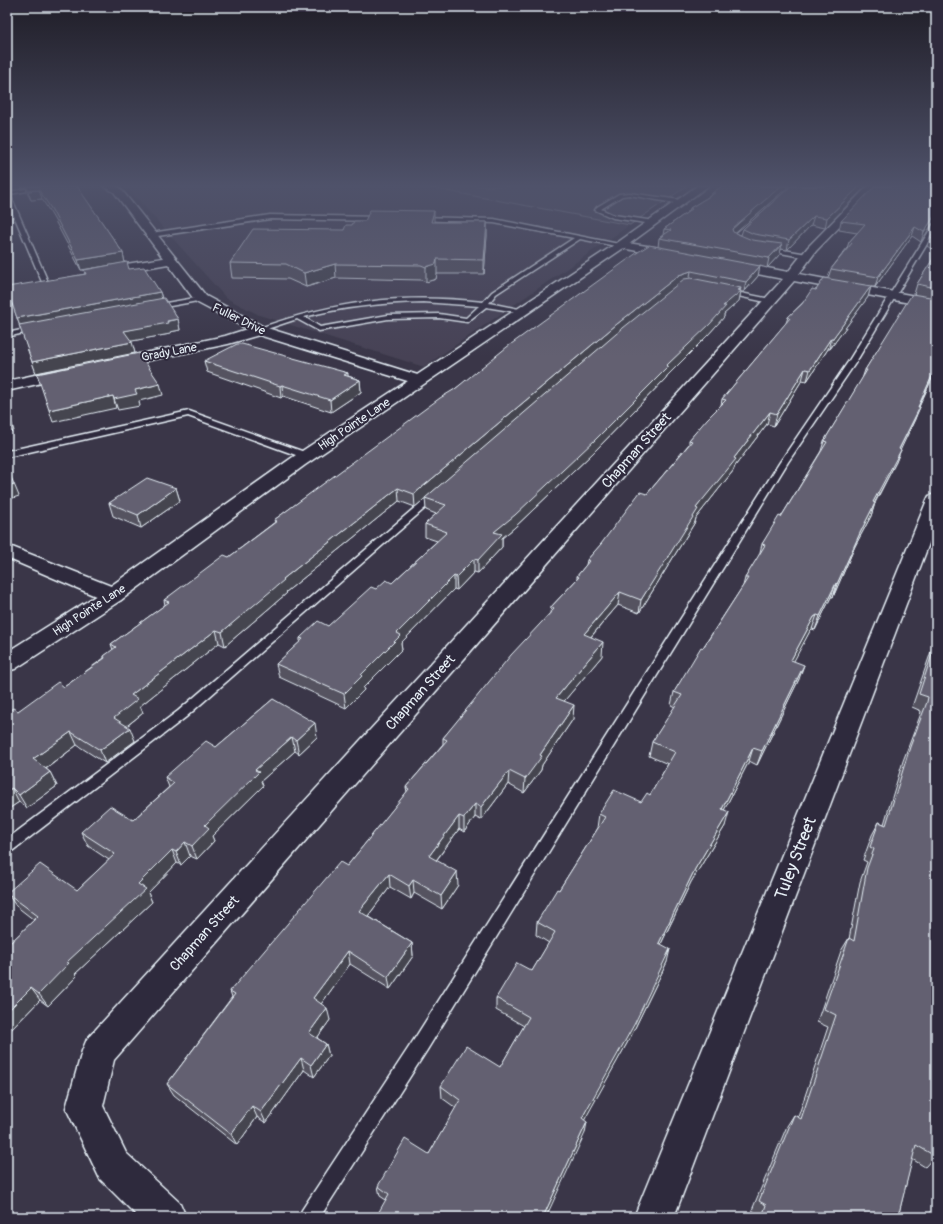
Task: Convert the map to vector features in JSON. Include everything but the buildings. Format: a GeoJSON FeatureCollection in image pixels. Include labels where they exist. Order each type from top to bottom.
{"type":"FeatureCollection","features":[{"type":"Feature","properties":{"kind":"street","name":"Fuller Drive"},"geometry":{"type":"LineString","coordinates":[[157,243],[201,299],[260,330],[419,380]]}},
{"type":"Feature","properties":{"kind":"street","name":"High Pointe Lane"},"geometry":{"type":"LineString","coordinates":[[7,663],[113,595],[306,456],[624,243]]}},
{"type":"Feature","properties":{"kind":"street","name":"Chapman Street"},"geometry":{"type":"LineString","coordinates":[[166,1217],[113,1166],[84,1108],[99,1051],[792,276],[807,256],[819,243]]}},
{"type":"Feature","properties":{"kind":"street"},"geometry":{"type":"LineString","coordinates":[[621,245],[683,256]]}},
{"type":"Feature","properties":{"kind":"street"},"geometry":{"type":"LineString","coordinates":[[92,274],[170,260]]}},
{"type":"Feature","properties":{"kind":"street"},"geometry":{"type":"LineString","coordinates":[[722,263],[936,304]]}},
{"type":"Feature","properties":{"kind":"street"},"geometry":{"type":"LineString","coordinates":[[30,284],[49,281]]}},
{"type":"Feature","properties":{"kind":"street","name":"Grady Lane"},"geometry":{"type":"LineString","coordinates":[[99,366],[228,340],[260,330]]}},
{"type":"Feature","properties":{"kind":"street"},"geometry":{"type":"LineString","coordinates":[[7,386],[84,370]]}},
{"type":"Feature","properties":{"kind":"street","name":"Tuley Street"},"geometry":{"type":"LineString","coordinates":[[654,1217],[936,500]]}},
{"type":"Feature","properties":{"kind":"street"},"geometry":{"type":"LineString","coordinates":[[12,552],[113,595]]}},
{"type":"Feature","properties":{"kind":"lane"},"geometry":{"type":"LineString","coordinates":[[31,243],[49,281]]}},
{"type":"Feature","properties":{"kind":"lane"},"geometry":{"type":"LineString","coordinates":[[298,316],[319,329],[388,318],[439,316],[467,320],[485,304],[494,293],[570,243]]}},
{"type":"Feature","properties":{"kind":"lane"},"geometry":{"type":"LineString","coordinates":[[611,243],[621,245]]}},
{"type":"Feature","properties":{"kind":"lane"},"geometry":{"type":"LineString","coordinates":[[309,1217],[421,1044],[784,462],[852,362],[925,243]]}},
{"type":"Feature","properties":{"kind":"lane"},"geometry":{"type":"LineString","coordinates":[[758,248],[807,256]]}},
{"type":"Feature","properties":{"kind":"lane"},"geometry":{"type":"LineString","coordinates":[[718,291],[770,300]]}},
{"type":"Feature","properties":{"kind":"lane"},"geometry":{"type":"LineString","coordinates":[[145,309],[201,299]]}},
{"type":"Feature","properties":{"kind":"lane"},"geometry":{"type":"LineString","coordinates":[[260,330],[298,316],[341,307],[385,301],[426,300],[485,304],[522,311]]}},
{"type":"Feature","properties":{"kind":"lane"},"geometry":{"type":"LineString","coordinates":[[7,334],[45,328]]}},
{"type":"Feature","properties":{"kind":"lane"},"geometry":{"type":"LineString","coordinates":[[7,454],[189,413],[306,456]]}},
{"type":"Feature","properties":{"kind":"lane"},"geometry":{"type":"LineString","coordinates":[[7,847],[182,714],[445,486]]}},
{"type":"Feature","properties":{"kind":"shaded area"},"geometry":{"type":"Polygon","coordinates":[[[177,243],[604,243],[424,367],[259,315],[226,298],[177,243]]]}}]}
